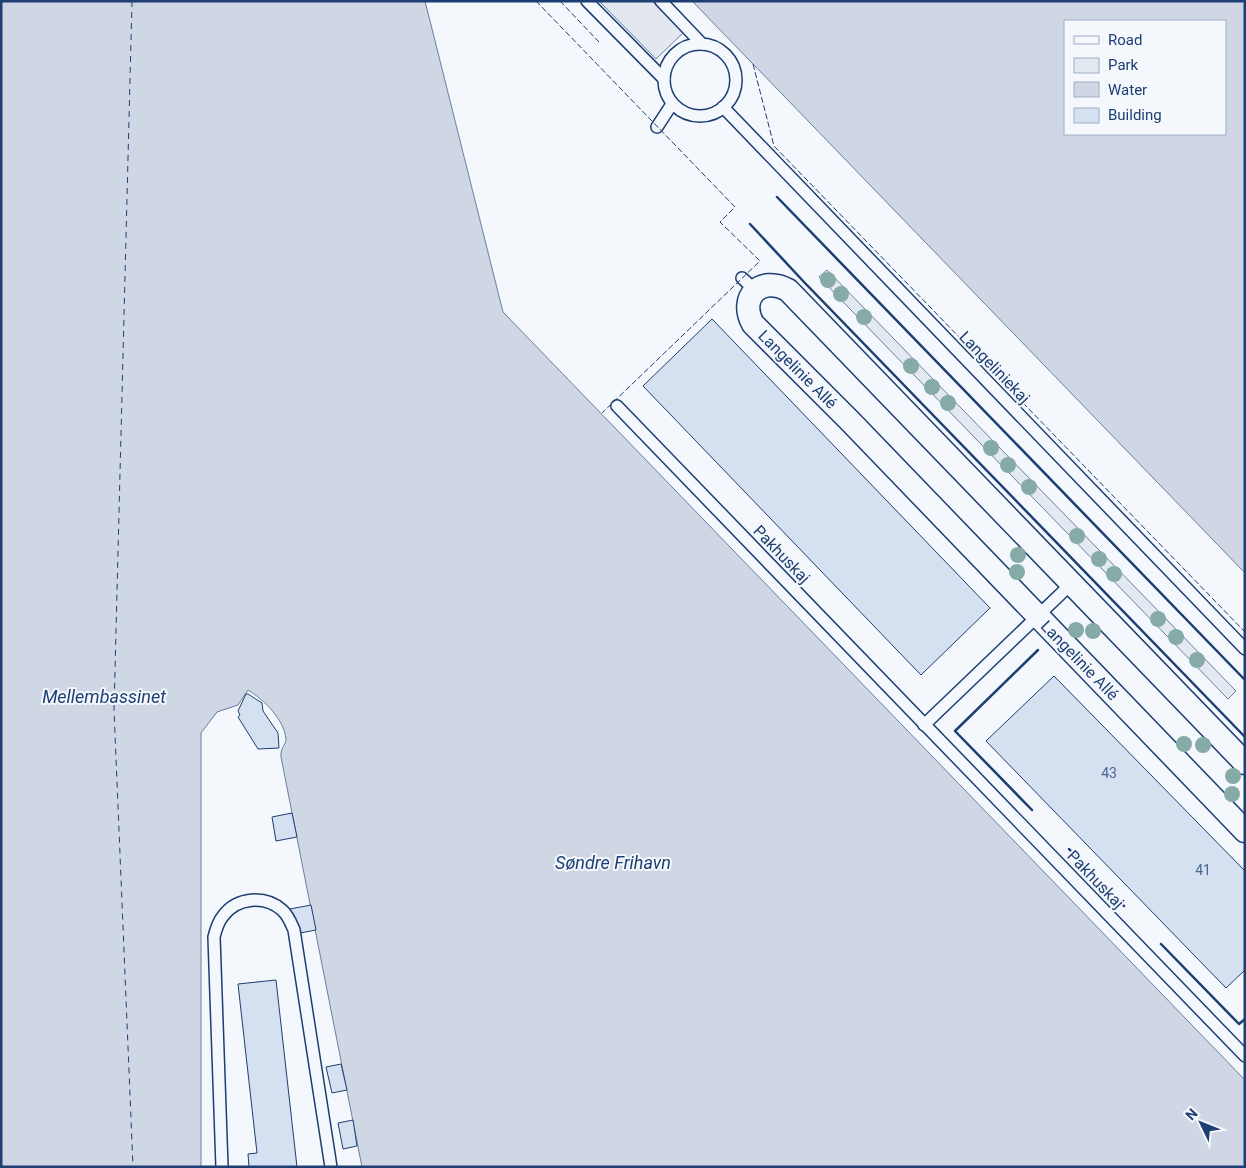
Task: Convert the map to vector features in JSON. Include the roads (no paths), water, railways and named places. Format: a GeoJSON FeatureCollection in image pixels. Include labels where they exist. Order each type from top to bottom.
{"type":"FeatureCollection","features":[{"type":"Feature","properties":{"kind":"street","name":"Langelinie Allé"},"geometry":{"type":"LineString","coordinates":[[1245,763],[788,290],[781,286],[749,285],[752,295],[748,305],[749,318],[753,324],[850,421],[1245,832]]}},
{"type":"Feature","properties":{"kind":"lane"},"geometry":{"type":"LineString","coordinates":[[587,1],[664,79]]}},
{"type":"Feature","properties":{"kind":"lane"},"geometry":{"type":"LineString","coordinates":[[661,1],[702,44]]}},
{"type":"Feature","properties":{"kind":"lane"},"geometry":{"type":"LineString","coordinates":[[702,44],[722,52],[729,60],[735,71],[736,84],[731,98],[723,107],[712,114],[700,116],[683,112],[672,104],[665,91],[664,79],[667,64],[675,54],[690,46],[702,44]]}},
{"type":"Feature","properties":{"kind":"lane"},"geometry":{"type":"LineString","coordinates":[[657,127],[672,104]]}},
{"type":"Feature","properties":{"kind":"lane","name":"Langeliniekaj"},"geometry":{"type":"LineString","coordinates":[[723,107],[1245,649]]}},
{"type":"Feature","properties":{"kind":"lane","name":"Pakhuskaj"},"geometry":{"type":"LineString","coordinates":[[617,406],[924,725],[1243,1049]]}},
{"type":"Feature","properties":{"kind":"lane"},"geometry":{"type":"LineString","coordinates":[[924,725],[1071,584]]}},
{"type":"Feature","properties":{"kind":"lane"},"geometry":{"type":"LineString","coordinates":[[222,1167],[214,937],[217,925],[228,910],[245,901],[258,900],[270,903],[282,910],[294,930],[331,1167]]}},
{"type":"Feature","properties":{"kind":"water"},"geometry":{"type":"Polygon","coordinates":[[[1,1],[425,1],[503,312],[1245,1080],[1245,1167],[362,1167],[281,757],[281,751],[286,739],[277,717],[260,699],[248,690],[238,705],[217,712],[201,733],[201,1167],[1,1167],[1,1]]]}},
{"type":"Feature","properties":{"kind":"water"},"geometry":{"type":"Polygon","coordinates":[[[692,1],[1245,1],[1245,573],[692,1]]]}},
{"type":"Feature","properties":{"kind":"water label","name":"Mellembassinet"},"geometry":{"type":"Point","coordinates":[104,697]}},
{"type":"Feature","properties":{"kind":"water label","name":"Søndre Frihavn"},"geometry":{"type":"Point","coordinates":[613,863]}}]}
